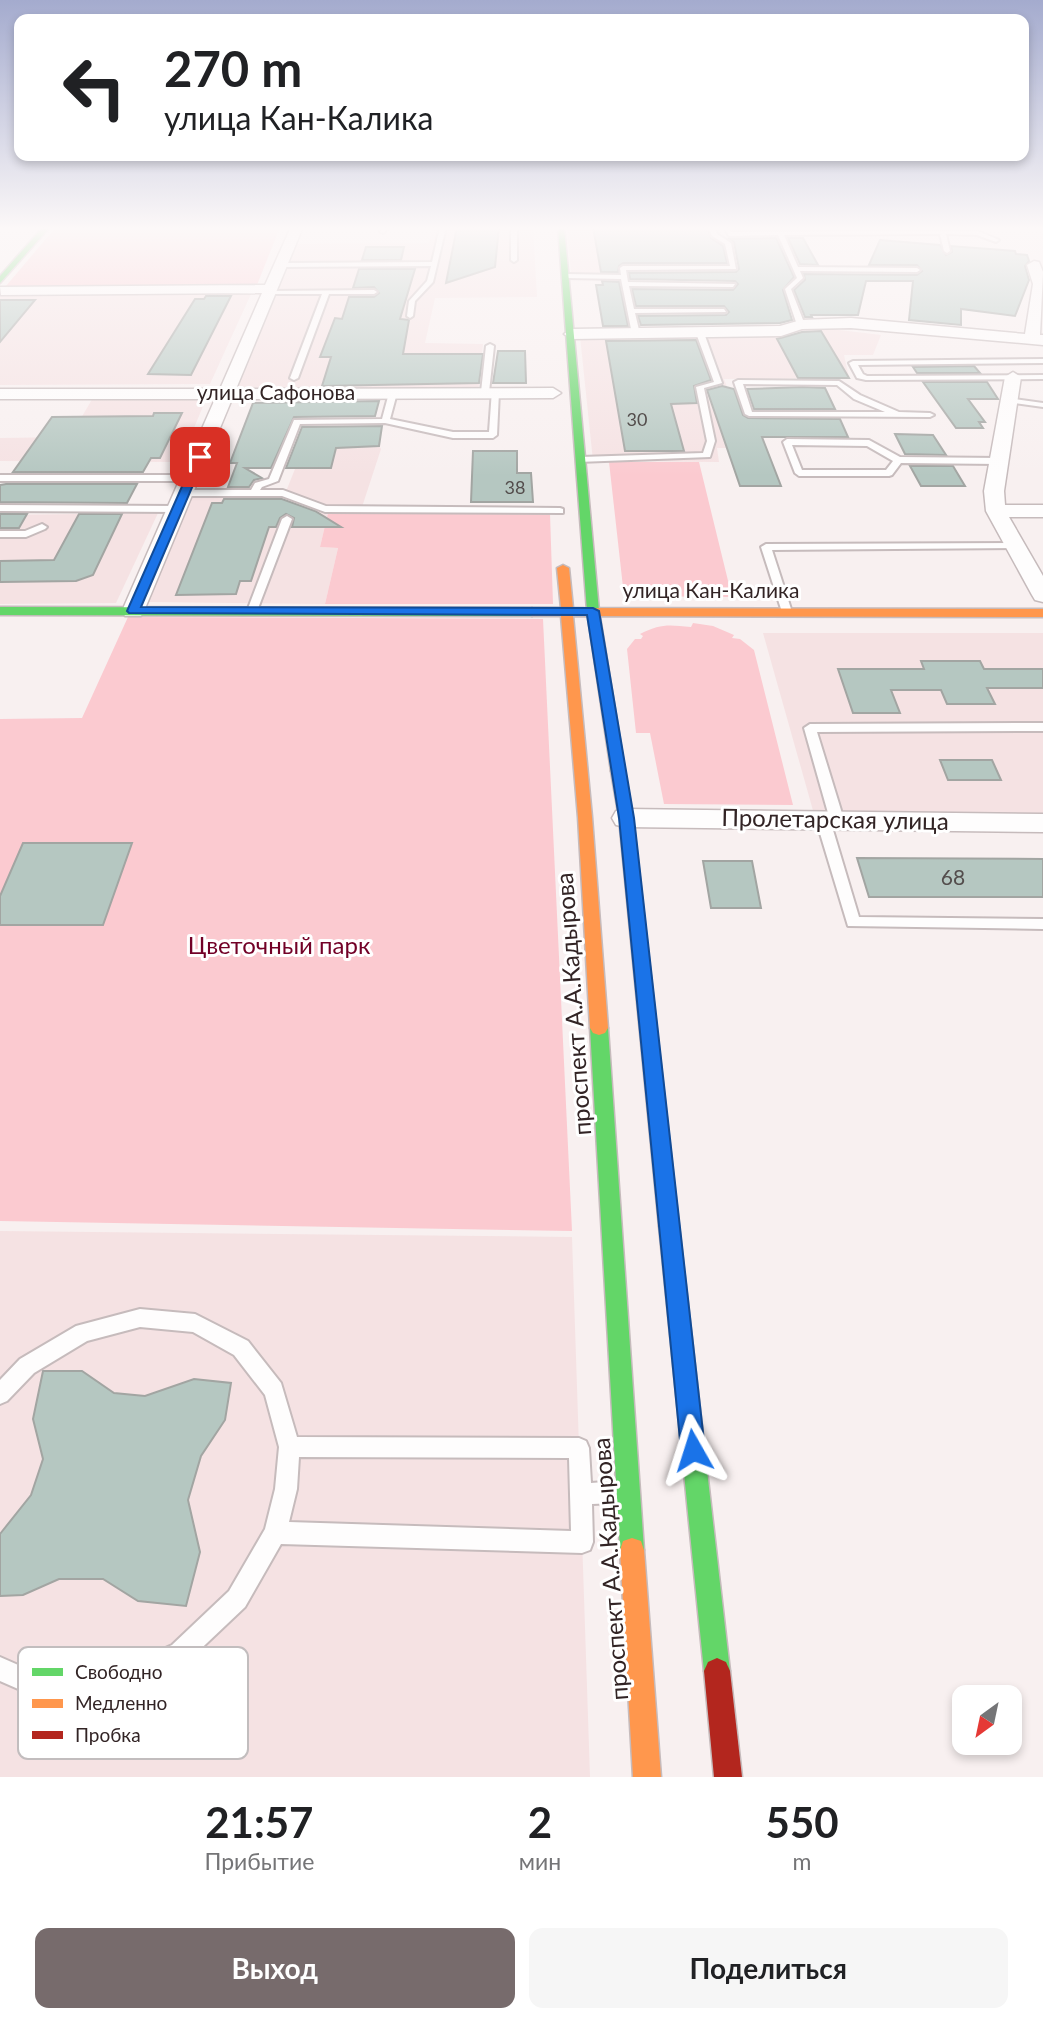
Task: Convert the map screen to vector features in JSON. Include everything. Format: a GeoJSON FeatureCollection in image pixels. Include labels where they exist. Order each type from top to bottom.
{"type":"FeatureCollection","features":[{"type":"Feature","properties":{"kind":"main road"},"geometry":{"type":"LineString","coordinates":[[570,310],[593,611],[626,818],[728,1777]]}},
{"type":"Feature","properties":{"kind":"main road","name":"проспект А.А.Кадырова"},"geometry":{"type":"LineString","coordinates":[[562,552],[584,817],[648,1777]]}},
{"type":"Feature","properties":{"kind":"main road","name":"улица Кан-Калика"},"geometry":{"type":"LineString","coordinates":[[0,611],[1043,613]]}},
{"type":"Feature","properties":{"kind":"street"},"geometry":{"type":"LineString","coordinates":[[133,611],[263,310]]}},
{"type":"Feature","properties":{"kind":"street"},"geometry":{"type":"LineString","coordinates":[[572,334],[781,331],[801,325],[851,323],[1037,340],[1039,310]]}},
{"type":"Feature","properties":{"kind":"street"},"geometry":{"type":"LineString","coordinates":[[1013,377],[994,491],[996,511],[1043,595]]}},
{"type":"Feature","properties":{"kind":"street","name":"улица Сафонова"},"geometry":{"type":"LineString","coordinates":[[0,394],[553,393]]}},
{"type":"Feature","properties":{"kind":"street"},"geometry":{"type":"LineString","coordinates":[[996,511],[1043,511]]}},
{"type":"Feature","properties":{"kind":"street","name":"Пролетарская улица"},"geometry":{"type":"LineString","coordinates":[[626,818],[1043,823]]}},
{"type":"Feature","properties":{"kind":"lane"},"geometry":{"type":"LineString","coordinates":[[294,378],[319,310]]}},
{"type":"Feature","properties":{"kind":"lane"},"geometry":{"type":"LineString","coordinates":[[410,316],[411,310]]}},
{"type":"Feature","properties":{"kind":"lane"},"geometry":{"type":"LineString","coordinates":[[796,310],[801,325]]}},
{"type":"Feature","properties":{"kind":"lane"},"geometry":{"type":"LineString","coordinates":[[636,334],[630,311],[724,311]]}},
{"type":"Feature","properties":{"kind":"lane"},"geometry":{"type":"LineString","coordinates":[[582,460],[707,455],[711,442],[700,387],[718,383],[700,333]]}},
{"type":"Feature","properties":{"kind":"lane"},"geometry":{"type":"LineString","coordinates":[[254,493],[258,485],[273,481],[297,422],[385,421],[453,435],[493,435],[490,346]]}},
{"type":"Feature","properties":{"kind":"lane"},"geometry":{"type":"LineString","coordinates":[[1043,361],[853,363],[860,376],[866,378],[1043,377]]}},
{"type":"Feature","properties":{"kind":"lane"},"geometry":{"type":"LineString","coordinates":[[896,414],[857,397],[839,383],[738,382],[749,414],[930,415]]}},
{"type":"Feature","properties":{"kind":"lane"},"geometry":{"type":"LineString","coordinates":[[385,421],[393,393]]}},
{"type":"Feature","properties":{"kind":"lane"},"geometry":{"type":"LineString","coordinates":[[1010,400],[1043,405]]}},
{"type":"Feature","properties":{"kind":"lane"},"geometry":{"type":"LineString","coordinates":[[898,460],[889,474],[799,473],[787,442],[869,443],[898,460],[999,461]]}},
{"type":"Feature","properties":{"kind":"lane"},"geometry":{"type":"LineString","coordinates":[[0,478],[184,493],[283,493],[325,509],[560,511]]}},
{"type":"Feature","properties":{"kind":"lane"},"geometry":{"type":"LineString","coordinates":[[0,508],[184,493]]}},
{"type":"Feature","properties":{"kind":"lane"},"geometry":{"type":"LineString","coordinates":[[252,611],[287,519]]}},
{"type":"Feature","properties":{"kind":"lane"},"geometry":{"type":"LineString","coordinates":[[0,534],[26,534],[41,527]]}},
{"type":"Feature","properties":{"kind":"lane"},"geometry":{"type":"LineString","coordinates":[[787,612],[766,547],[1016,546]]}},
{"type":"Feature","properties":{"kind":"lane"},"geometry":{"type":"LineString","coordinates":[[1043,727],[810,728],[853,922],[1043,924]]}},
{"type":"Feature","properties":{"kind":"lane"},"geometry":{"type":"LineString","coordinates":[[0,1394],[27,1366],[83,1333],[140,1318],[195,1323],[242,1348],[274,1390],[289,1447],[286,1489],[275,1533],[237,1599],[186,1647]]}},
{"type":"Feature","properties":{"kind":"lane"},"geometry":{"type":"LineString","coordinates":[[275,1533],[582,1542],[579,1448],[289,1447]]}},
{"type":"Feature","properties":{"kind":"lane"},"geometry":{"type":"LineString","coordinates":[[580,1494],[629,1492]]}},
{"type":"Feature","properties":{"kind":"lane"},"geometry":{"type":"LineString","coordinates":[[0,1669],[18,1677]]}},
{"type":"Feature","properties":{"kind":"shaded area"},"geometry":{"type":"Polygon","coordinates":[[[0,310],[244,310],[210,384],[0,385],[0,310]]]}},
{"type":"Feature","properties":{"kind":"shaded area"},"geometry":{"type":"Polygon","coordinates":[[[268,310],[432,310],[425,343],[483,344],[478,394],[235,394],[268,310]]]}},
{"type":"Feature","properties":{"kind":"shaded area"},"geometry":{"type":"Polygon","coordinates":[[[823,328],[881,335],[873,355],[844,355],[849,378],[724,379],[751,448],[717,448],[719,462],[593,461],[580,336],[823,328]]]}},
{"type":"Feature","properties":{"kind":"shaded area"},"geometry":{"type":"Polygon","coordinates":[[[208,394],[180,462],[0,461],[0,438],[70,437],[94,396],[208,394]]]}},
{"type":"Feature","properties":{"kind":"shaded area"},"geometry":{"type":"Polygon","coordinates":[[[379,446],[381,449],[362,507],[331,506],[328,513],[320,547],[338,548],[325,604],[148,602],[195,488],[287,489],[301,454],[322,448],[379,446]]]}},
{"type":"Feature","properties":{"kind":"shaded area"},"geometry":{"type":"Polygon","coordinates":[[[158,513],[116,603],[0,604],[0,515],[158,513]]]}},
{"type":"Feature","properties":{"kind":"shaded area"},"geometry":{"type":"Polygon","coordinates":[[[763,633],[1043,633],[1043,815],[814,814],[763,633]]]}},
{"type":"Feature","properties":{"kind":"shaded area"},"geometry":{"type":"Polygon","coordinates":[[[0,1231],[572,1237],[590,1777],[0,1777],[0,1231]]]}},
{"type":"Feature","properties":{"kind":"green space"},"geometry":{"type":"Polygon","coordinates":[[[609,462],[699,462],[732,597],[624,596],[609,462]]]}},
{"type":"Feature","properties":{"kind":"green space"},"geometry":{"type":"Polygon","coordinates":[[[328,513],[550,514],[553,604],[325,604],[338,548],[320,547],[328,513]]]}},
{"type":"Feature","properties":{"kind":"green space","name":"Цветочный парк"},"geometry":{"type":"Polygon","coordinates":[[[128,617],[543,619],[572,1231],[0,1221],[0,719],[82,718],[128,617]]]}},
{"type":"Feature","properties":{"kind":"green space"},"geometry":{"type":"Polygon","coordinates":[[[693,623],[713,626],[734,635],[732,638],[740,639],[754,650],[793,805],[664,804],[650,733],[636,733],[627,649],[635,639],[641,639],[643,636],[640,634],[647,630],[666,626],[691,627],[693,623]]]}},
{"type":"Feature","properties":{"kind":"building"},"geometry":{"type":"Polygon","coordinates":[[[0,310],[27,310],[0,342],[0,310]]]}},
{"type":"Feature","properties":{"kind":"building"},"geometry":{"type":"Polygon","coordinates":[[[188,310],[224,310],[191,375],[148,374],[188,310]]]}},
{"type":"Feature","properties":{"kind":"building"},"geometry":{"type":"Polygon","coordinates":[[[345,310],[403,310],[400,319],[409,320],[403,354],[483,354],[479,383],[322,386],[331,357],[320,357],[335,318],[342,319],[345,310]]]}},
{"type":"Feature","properties":{"kind":"building"},"geometry":{"type":"Polygon","coordinates":[[[600,310],[625,310],[628,326],[603,326],[600,310]]]}},
{"type":"Feature","properties":{"kind":"building"},"geometry":{"type":"Polygon","coordinates":[[[727,310],[789,310],[792,320],[780,323],[641,325],[638,316],[726,315],[729,312],[727,310]]]}},
{"type":"Feature","properties":{"kind":"building"},"geometry":{"type":"Polygon","coordinates":[[[802,310],[859,310],[858,315],[805,317],[802,310]]]}},
{"type":"Feature","properties":{"kind":"building"},"geometry":{"type":"Polygon","coordinates":[[[910,310],[961,310],[961,325],[909,320],[910,310]]]}},
{"type":"Feature","properties":{"kind":"building"},"geometry":{"type":"Polygon","coordinates":[[[968,310],[1017,310],[1015,316],[968,310]]]}},
{"type":"Feature","properties":{"kind":"building"},"geometry":{"type":"Polygon","coordinates":[[[821,331],[849,378],[798,378],[777,339],[802,332],[821,331]]]}},
{"type":"Feature","properties":{"kind":"building"},"geometry":{"type":"Polygon","coordinates":[[[696,340],[711,380],[694,386],[697,403],[671,404],[684,451],[625,451],[606,341],[696,340]]]}},
{"type":"Feature","properties":{"kind":"building"},"geometry":{"type":"Polygon","coordinates":[[[498,351],[525,351],[526,383],[493,383],[498,351]]]}},
{"type":"Feature","properties":{"kind":"building"},"geometry":{"type":"Polygon","coordinates":[[[974,366],[980,373],[917,373],[913,367],[974,366]]]}},
{"type":"Feature","properties":{"kind":"building"},"geometry":{"type":"Polygon","coordinates":[[[923,382],[987,382],[998,399],[968,399],[985,422],[979,422],[983,428],[956,428],[923,382]]]}},
{"type":"Feature","properties":{"kind":"building"},"geometry":{"type":"Polygon","coordinates":[[[722,386],[734,389],[743,415],[748,418],[840,419],[848,437],[762,437],[781,486],[740,486],[707,390],[722,386]]]}},
{"type":"Feature","properties":{"kind":"building"},"geometry":{"type":"Polygon","coordinates":[[[825,388],[835,409],[754,409],[747,389],[825,388]]]}},
{"type":"Feature","properties":{"kind":"building"},"geometry":{"type":"Polygon","coordinates":[[[379,401],[375,416],[294,417],[271,468],[245,468],[262,478],[254,480],[249,487],[228,487],[237,463],[230,463],[253,403],[379,401]]]}},
{"type":"Feature","properties":{"kind":"building"},"geometry":{"type":"Polygon","coordinates":[[[154,413],[182,413],[160,458],[151,458],[143,472],[13,472],[52,417],[153,416],[154,413]]]}},
{"type":"Feature","properties":{"kind":"building"},"geometry":{"type":"Polygon","coordinates":[[[382,426],[379,446],[336,448],[331,468],[286,468],[302,427],[382,426]]]}},
{"type":"Feature","properties":{"kind":"building"},"geometry":{"type":"Polygon","coordinates":[[[895,434],[933,435],[946,455],[905,454],[895,434]]]}},
{"type":"Feature","properties":{"kind":"building"},"geometry":{"type":"Polygon","coordinates":[[[473,451],[517,451],[517,473],[531,473],[533,502],[471,502],[473,451]]]}},
{"type":"Feature","properties":{"kind":"building"},"geometry":{"type":"Polygon","coordinates":[[[910,466],[953,466],[965,486],[921,486],[910,466]]]}},
{"type":"Feature","properties":{"kind":"building"},"geometry":{"type":"Polygon","coordinates":[[[137,484],[127,503],[0,502],[0,485],[137,484]]]}},
{"type":"Feature","properties":{"kind":"building"},"geometry":{"type":"Polygon","coordinates":[[[224,499],[282,499],[315,511],[341,527],[292,527],[294,518],[286,514],[280,518],[276,527],[269,527],[251,581],[240,581],[236,594],[176,595],[212,503],[222,503],[224,499]]]}},
{"type":"Feature","properties":{"kind":"building"},"geometry":{"type":"Polygon","coordinates":[[[0,514],[27,514],[19,528],[0,528],[0,514]]]}},
{"type":"Feature","properties":{"kind":"building"},"geometry":{"type":"Polygon","coordinates":[[[79,514],[122,514],[93,575],[76,581],[0,582],[0,561],[54,560],[79,514]]]}},
{"type":"Feature","properties":{"kind":"building"},"geometry":{"type":"Polygon","coordinates":[[[921,661],[980,661],[984,669],[1043,669],[1043,688],[987,688],[995,704],[947,704],[941,690],[891,690],[900,713],[853,713],[838,669],[924,669],[921,661]]]}},
{"type":"Feature","properties":{"kind":"building"},"geometry":{"type":"Polygon","coordinates":[[[940,760],[992,760],[1001,780],[948,780],[940,760]]]}},
{"type":"Feature","properties":{"kind":"building"},"geometry":{"type":"Polygon","coordinates":[[[23,843],[132,843],[103,925],[0,925],[0,896],[23,843]]]}},
{"type":"Feature","properties":{"kind":"building"},"geometry":{"type":"Polygon","coordinates":[[[857,858],[1043,859],[1043,897],[869,897],[857,858]]]}},
{"type":"Feature","properties":{"kind":"building"},"geometry":{"type":"Polygon","coordinates":[[[703,861],[752,861],[761,908],[711,908],[703,861]]]}},
{"type":"Feature","properties":{"kind":"building"},"geometry":{"type":"Polygon","coordinates":[[[43,1371],[82,1371],[114,1393],[145,1396],[194,1379],[231,1383],[225,1420],[201,1456],[188,1500],[200,1552],[186,1606],[138,1601],[103,1579],[59,1579],[23,1595],[0,1596],[0,1534],[31,1495],[43,1459],[33,1419],[43,1371]]]}},
{"type":"Feature","properties":{"kind":"traffic: fast"},"geometry":{"type":"LineString","coordinates":[[568,310],[593,611],[618,771]]}},
{"type":"Feature","properties":{"kind":"traffic: fast"},"geometry":{"type":"LineString","coordinates":[[0,611],[532,612]]}},
{"type":"Feature","properties":{"kind":"traffic: fast"},"geometry":{"type":"LineString","coordinates":[[599,1028],[632,1550]]}},
{"type":"Feature","properties":{"kind":"traffic: fast"},"geometry":{"type":"LineString","coordinates":[[669,1226],[717,1671]]}},
{"type":"Feature","properties":{"kind":"traffic: slow"},"geometry":{"type":"LineString","coordinates":[[563,568],[585,817],[599,1028]]}},
{"type":"Feature","properties":{"kind":"traffic: slow"},"geometry":{"type":"LineString","coordinates":[[532,612],[1043,613]]}},
{"type":"Feature","properties":{"kind":"traffic: slow"},"geometry":{"type":"LineString","coordinates":[[618,771],[626,818],[669,1226]]}},
{"type":"Feature","properties":{"kind":"traffic: slow"},"geometry":{"type":"LineString","coordinates":[[632,1550],[647,1777]]}},
{"type":"Feature","properties":{"kind":"traffic: jam"},"geometry":{"type":"LineString","coordinates":[[717,1671],[728,1777]]}},
{"type":"Feature","properties":{"kind":"route"},"geometry":{"type":"LineString","coordinates":[[200,457],[133,611],[593,611],[626,818],[693,1450]]}}]}
